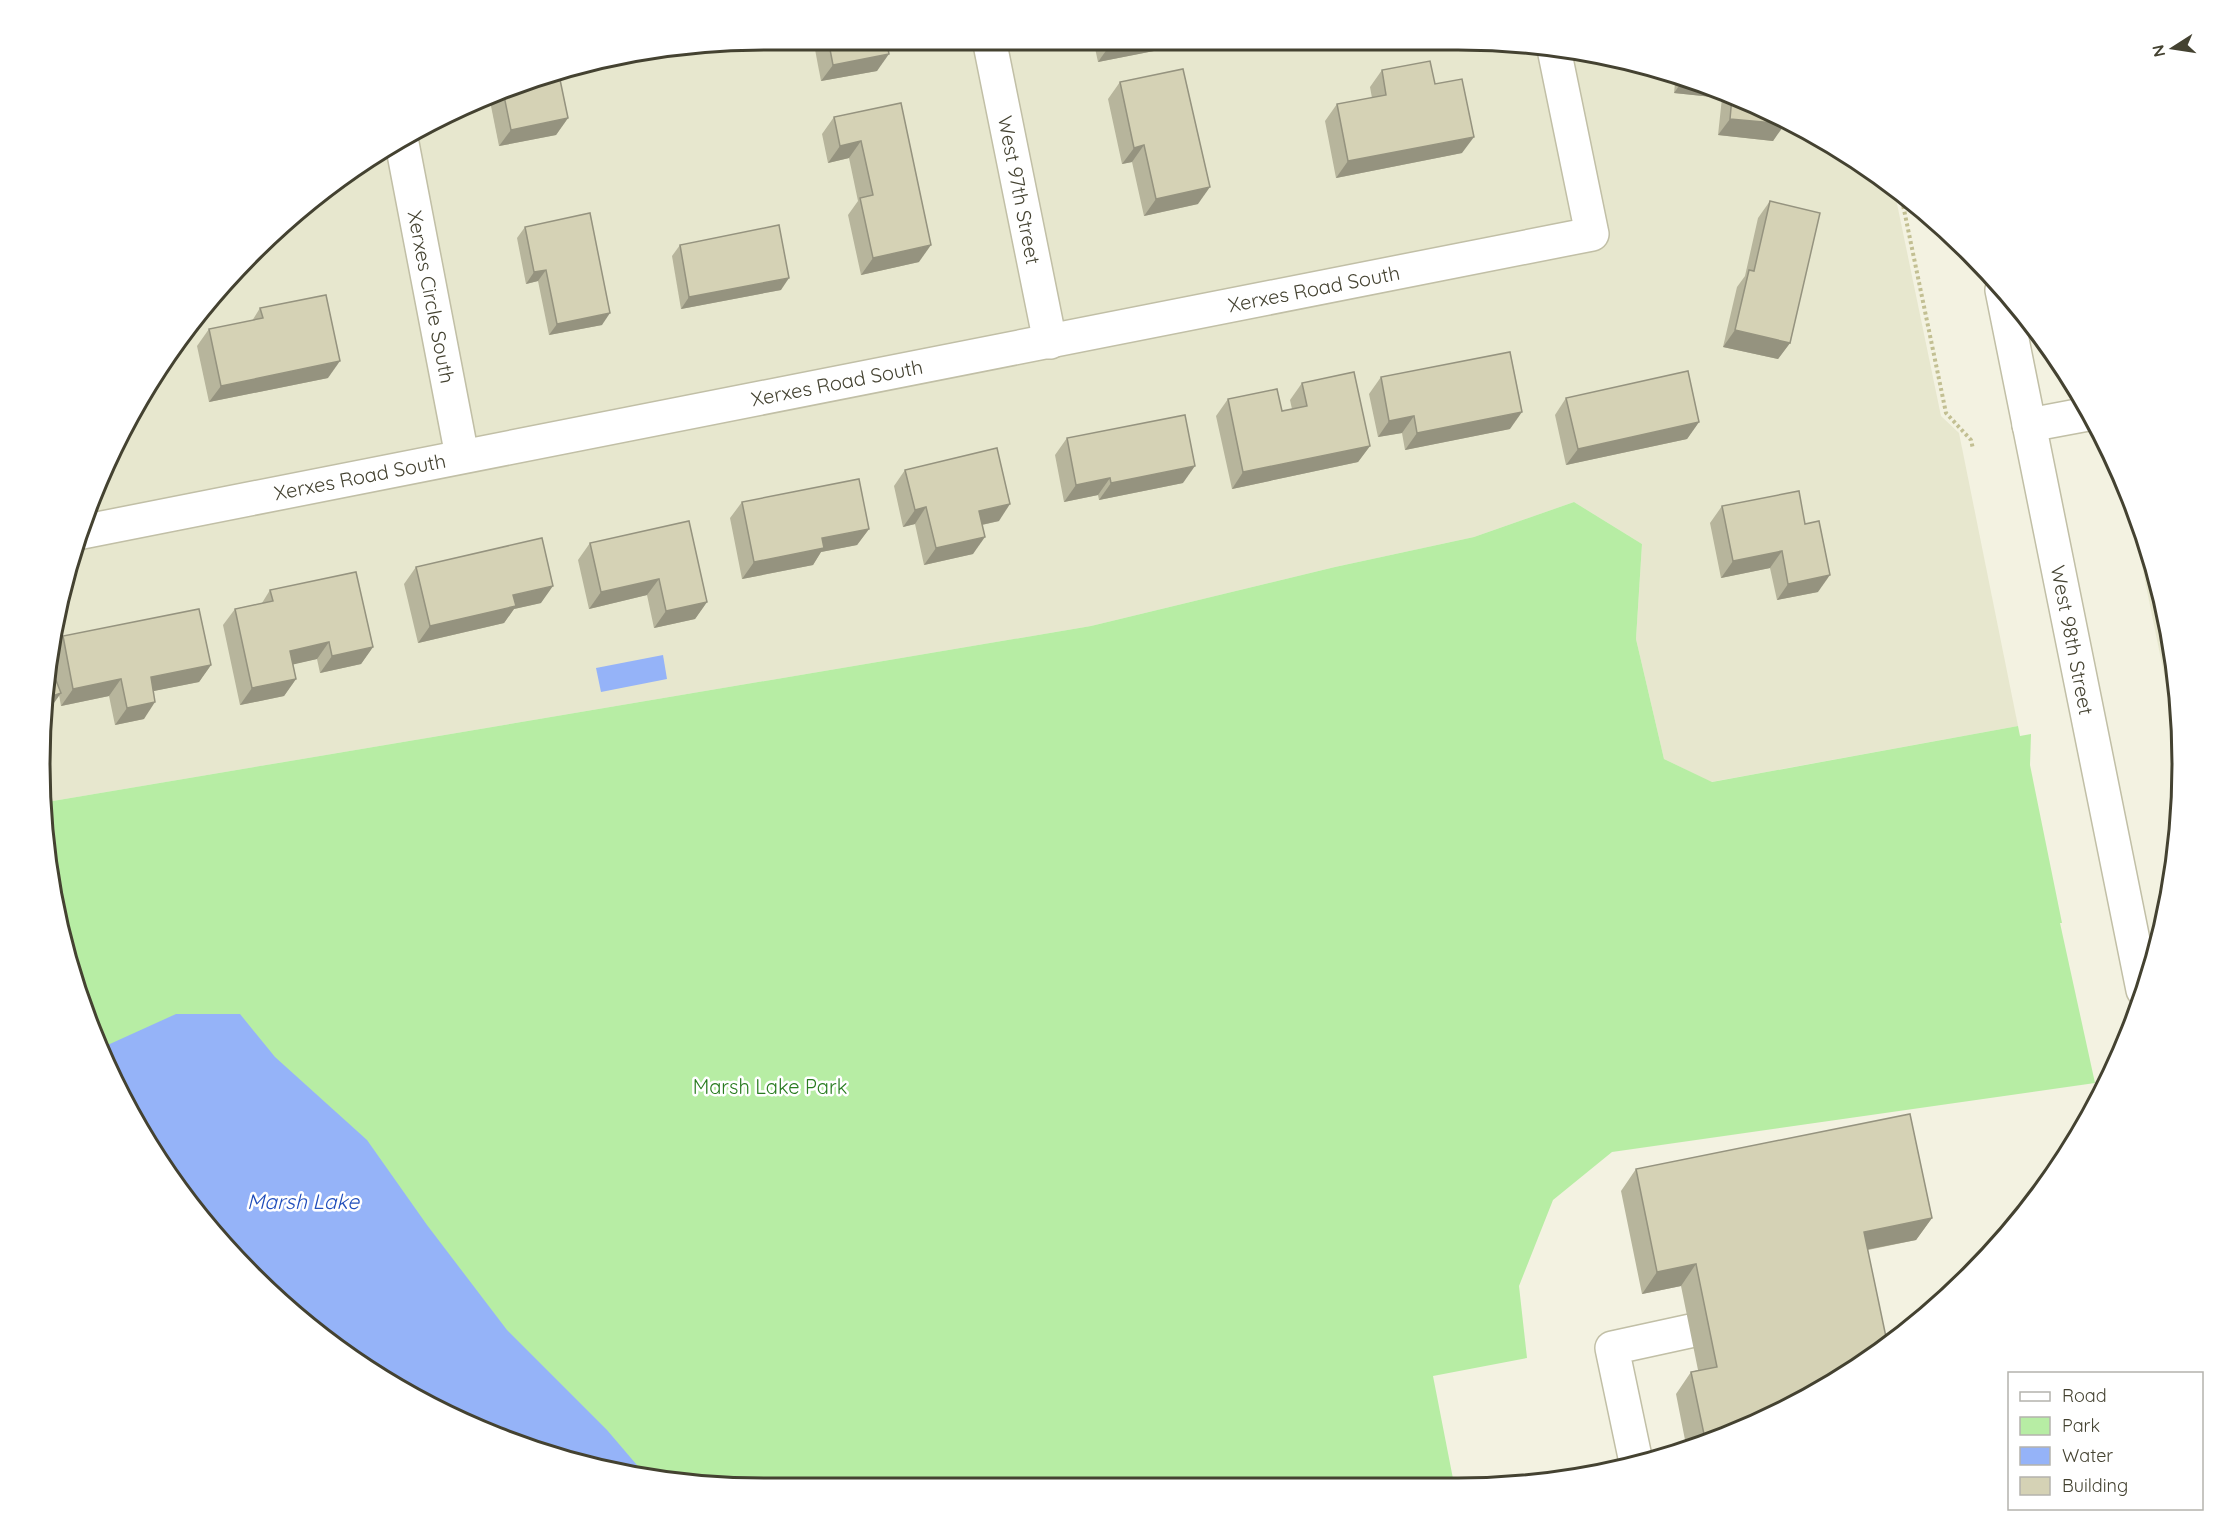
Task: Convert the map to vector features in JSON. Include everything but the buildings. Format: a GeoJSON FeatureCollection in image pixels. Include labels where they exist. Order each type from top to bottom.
{"type":"FeatureCollection","features":[{"type":"Feature","properties":{"kind":"street","name":"West 97th Street"},"geometry":{"type":"LineString","coordinates":[[991,50],[1050,342]]}},
{"type":"Feature","properties":{"kind":"street","name":"Xerxes Road South"},"geometry":{"type":"LineString","coordinates":[[88,531],[1592,234],[1556,57]]}},
{"type":"Feature","properties":{"kind":"street","name":"Xerxes Circle South"},"geometry":{"type":"LineString","coordinates":[[403,148],[462,456]]}},
{"type":"Feature","properties":{"kind":"street","name":"West 98th Street"},"geometry":{"type":"LineString","coordinates":[[2005,307],[2140,974]]}},
{"type":"Feature","properties":{"kind":"street"},"geometry":{"type":"LineString","coordinates":[[2029,425],[2081,415]]}},
{"type":"Feature","properties":{"kind":"street"},"geometry":{"type":"LineString","coordinates":[[1635,1456],[1612,1348],[1690,1331]]}},
{"type":"Feature","properties":{"kind":"path"},"geometry":{"type":"LineString","coordinates":[[1903,206],[1946,413],[1971,440],[1973,449]]}},
{"type":"Feature","properties":{"kind":"shaded area"},"geometry":{"type":"Polygon","coordinates":[[[717,51],[1504,51],[1596,63],[1642,74],[1687,87],[1773,123],[1854,170],[1896,201],[1941,416],[1959,433],[2018,726],[1711,782],[1664,759],[1636,639],[1642,544],[1574,502],[1474,537],[1335,567],[1091,626],[51,801],[51,717],[56,671],[63,625],[87,534],[123,448],[145,407],[197,329],[227,293],[293,227],[329,197],[407,145],[448,123],[534,87],[579,74],[625,63],[717,51]]]}},
{"type":"Feature","properties":{"kind":"shaded area"},"geometry":{"type":"Polygon","coordinates":[[[2139,551],[2158,625],[2167,688],[2139,551]]]}},
{"type":"Feature","properties":{"kind":"green space","name":"Marsh Lake Park"},"geometry":{"type":"Polygon","coordinates":[[[1574,502],[1642,544],[1636,639],[1664,759],[1712,782],[2018,726],[2020,736],[2031,734],[2030,765],[2062,923],[2060,923],[2095,1083],[1612,1152],[1553,1200],[1519,1286],[1527,1358],[1433,1376],[1453,1478],[717,1477],[625,1465],[534,1441],[448,1405],[367,1358],[329,1331],[259,1269],[197,1199],[170,1161],[123,1080],[87,994],[63,903],[51,801],[1091,626],[1335,567],[1474,537],[1574,502]]]}},
{"type":"Feature","properties":{"kind":"water"},"geometry":{"type":"Polygon","coordinates":[[[663,655],[667,679],[601,692],[596,668],[663,655]]]}},
{"type":"Feature","properties":{"kind":"water","name":"Marsh Lake"},"geometry":{"type":"Polygon","coordinates":[[[176,1014],[240,1014],[275,1057],[367,1140],[427,1225],[507,1330],[607,1430],[639,1467],[534,1441],[491,1424],[407,1383],[329,1331],[259,1269],[197,1199],[145,1121],[108,1045],[176,1014]]]}}]}
